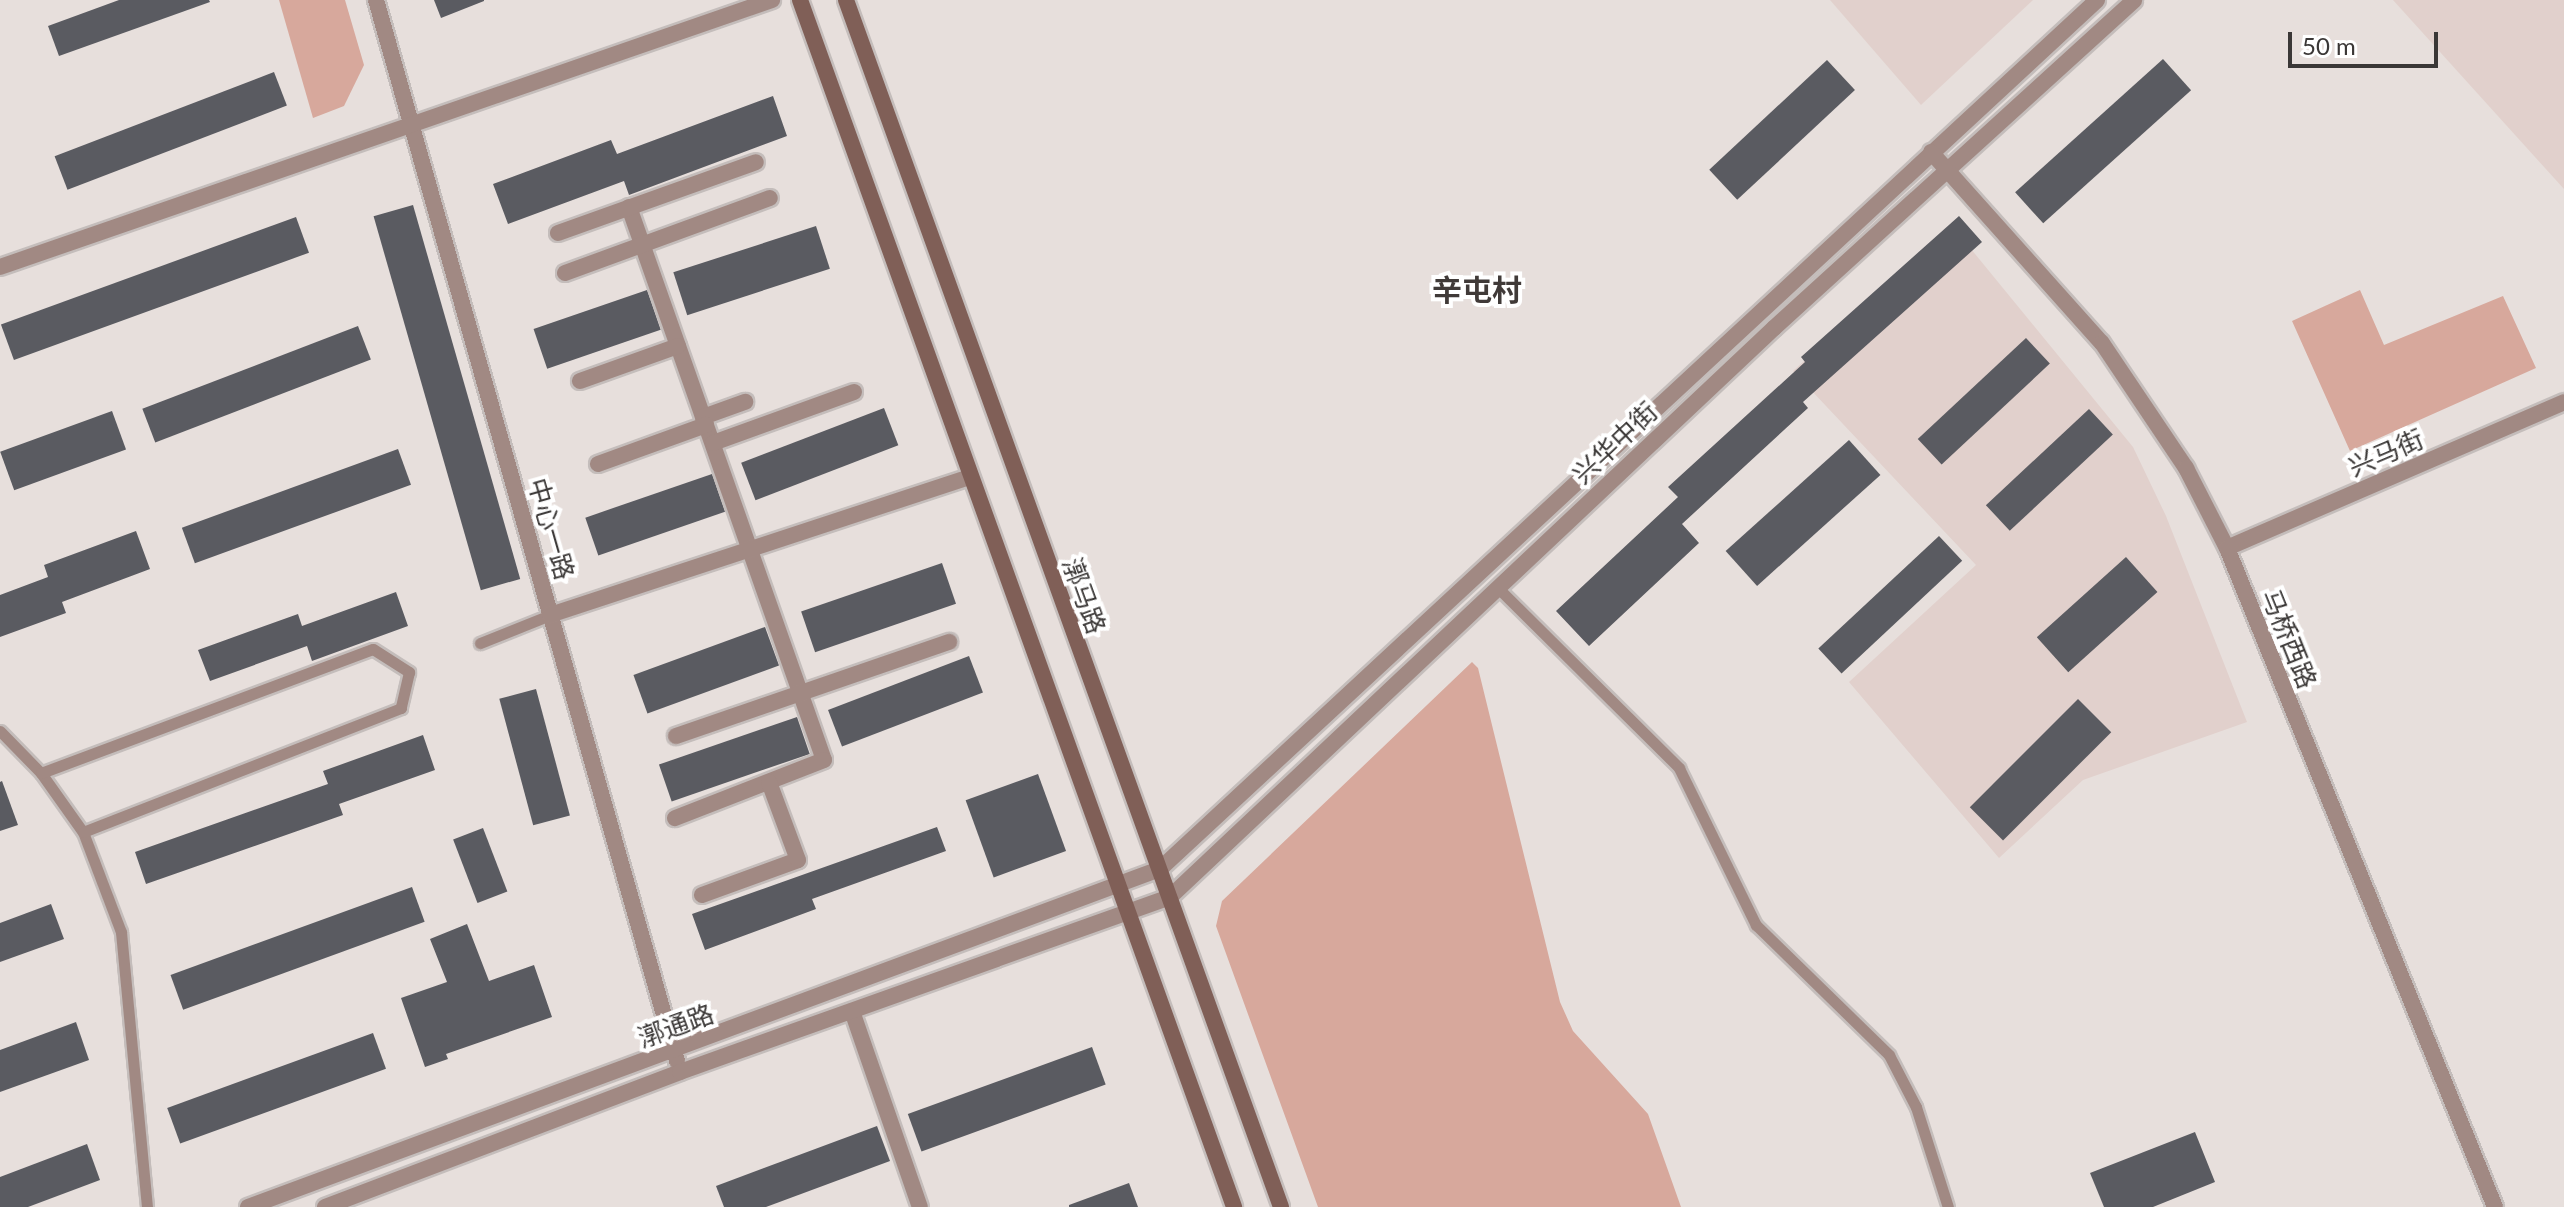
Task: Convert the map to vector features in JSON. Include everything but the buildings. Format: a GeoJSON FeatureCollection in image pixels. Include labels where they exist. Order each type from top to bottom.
{"type":"FeatureCollection","features":[{"type":"Feature","properties":{"kind":"main road"},"geometry":{"type":"LineString","coordinates":[[800,0],[1234,1207]]}},
{"type":"Feature","properties":{"kind":"main road","name":"漷马路"},"geometry":{"type":"LineString","coordinates":[[846,0],[1281,1207]]}},
{"type":"Feature","properties":{"kind":"street","name":"中心一路"},"geometry":{"type":"LineString","coordinates":[[376,0],[680,1072]]}},
{"type":"Feature","properties":{"kind":"street"},"geometry":{"type":"LineString","coordinates":[[0,267],[412,128],[772,0]]}},
{"type":"Feature","properties":{"kind":"street","name":"兴华中街"},"geometry":{"type":"LineString","coordinates":[[1118,888],[1160,869],[2097,0]]}},
{"type":"Feature","properties":{"kind":"street","name":"兴华中街"},"geometry":{"type":"LineString","coordinates":[[1127,914],[1170,897],[1497,587],[2134,0]]}},
{"type":"Feature","properties":{"kind":"street","name":"马桥西路"},"geometry":{"type":"LineString","coordinates":[[1931,152],[2102,343],[2165,432],[2227,548],[2495,1207]]}},
{"type":"Feature","properties":{"kind":"street"},"geometry":{"type":"LineString","coordinates":[[558,233],[756,162]]}},
{"type":"Feature","properties":{"kind":"street"},"geometry":{"type":"LineString","coordinates":[[565,273],[770,198]]}},
{"type":"Feature","properties":{"kind":"street"},"geometry":{"type":"LineString","coordinates":[[629,207],[824,760],[675,818]]}},
{"type":"Feature","properties":{"kind":"street"},"geometry":{"type":"LineString","coordinates":[[580,381],[678,346]]}},
{"type":"Feature","properties":{"kind":"street"},"geometry":{"type":"LineString","coordinates":[[713,443],[854,392]]}},
{"type":"Feature","properties":{"kind":"street"},"geometry":{"type":"LineString","coordinates":[[598,464],[745,402]]}},
{"type":"Feature","properties":{"kind":"street","name":"兴马街"},"geometry":{"type":"LineString","coordinates":[[2227,548],[2564,402]]}},
{"type":"Feature","properties":{"kind":"street"},"geometry":{"type":"LineString","coordinates":[[550,615],[969,477]]}},
{"type":"Feature","properties":{"kind":"street"},"geometry":{"type":"LineString","coordinates":[[676,736],[949,642]]}},
{"type":"Feature","properties":{"kind":"street"},"geometry":{"type":"LineString","coordinates":[[702,895],[798,860],[769,782]]}},
{"type":"Feature","properties":{"kind":"street","name":"漷通路"},"geometry":{"type":"LineString","coordinates":[[248,1207],[675,1053],[1118,888]]}},
{"type":"Feature","properties":{"kind":"street","name":"漷通路"},"geometry":{"type":"LineString","coordinates":[[325,1207],[680,1072],[1127,914]]}},
{"type":"Feature","properties":{"kind":"street"},"geometry":{"type":"LineString","coordinates":[[852,1011],[920,1207]]}},
{"type":"Feature","properties":{"kind":"lane"},"geometry":{"type":"LineString","coordinates":[[1497,587],[1679,768],[1756,925],[1889,1055],[1916,1107],[1948,1207]]}},
{"type":"Feature","properties":{"kind":"lane"},"geometry":{"type":"LineString","coordinates":[[480,643],[550,615]]}},
{"type":"Feature","properties":{"kind":"lane"},"geometry":{"type":"LineString","coordinates":[[41,773],[373,649],[409,672],[401,708],[83,832]]}},
{"type":"Feature","properties":{"kind":"lane"},"geometry":{"type":"LineString","coordinates":[[0,731],[41,773],[83,832],[121,932],[147,1207]]}},
{"type":"Feature","properties":{"kind":"shaded area"},"geometry":{"type":"Polygon","coordinates":[[[279,0],[345,0],[364,65],[344,106],[313,118],[279,0]]]}},
{"type":"Feature","properties":{"kind":"shaded area"},"geometry":{"type":"Polygon","coordinates":[[[1830,0],[2033,0],[1921,105],[1830,0]]]}},
{"type":"Feature","properties":{"kind":"shaded area"},"geometry":{"type":"Polygon","coordinates":[[[2393,0],[2564,0],[2564,189],[2393,0]]]}},
{"type":"Feature","properties":{"kind":"shaded area"},"geometry":{"type":"Polygon","coordinates":[[[1953,227],[2133,447],[2166,516],[2247,722],[2083,780],[1999,858],[1849,682],[1976,565],[1793,371],[1953,227]]]}},
{"type":"Feature","properties":{"kind":"shaded area"},"geometry":{"type":"Polygon","coordinates":[[[2360,290],[2384,345],[2503,296],[2536,368],[2350,451],[2292,321],[2360,290]]]}},
{"type":"Feature","properties":{"kind":"shaded area"},"geometry":{"type":"Polygon","coordinates":[[[1472,662],[1478,668],[1560,1002],[1573,1031],[1648,1114],[1681,1207],[1318,1207],[1216,926],[1222,901],[1472,662]]]}},
{"type":"Feature","properties":{"kind":"district","name":"辛屯村"},"geometry":{"type":"Point","coordinates":[1477,289]}}]}
